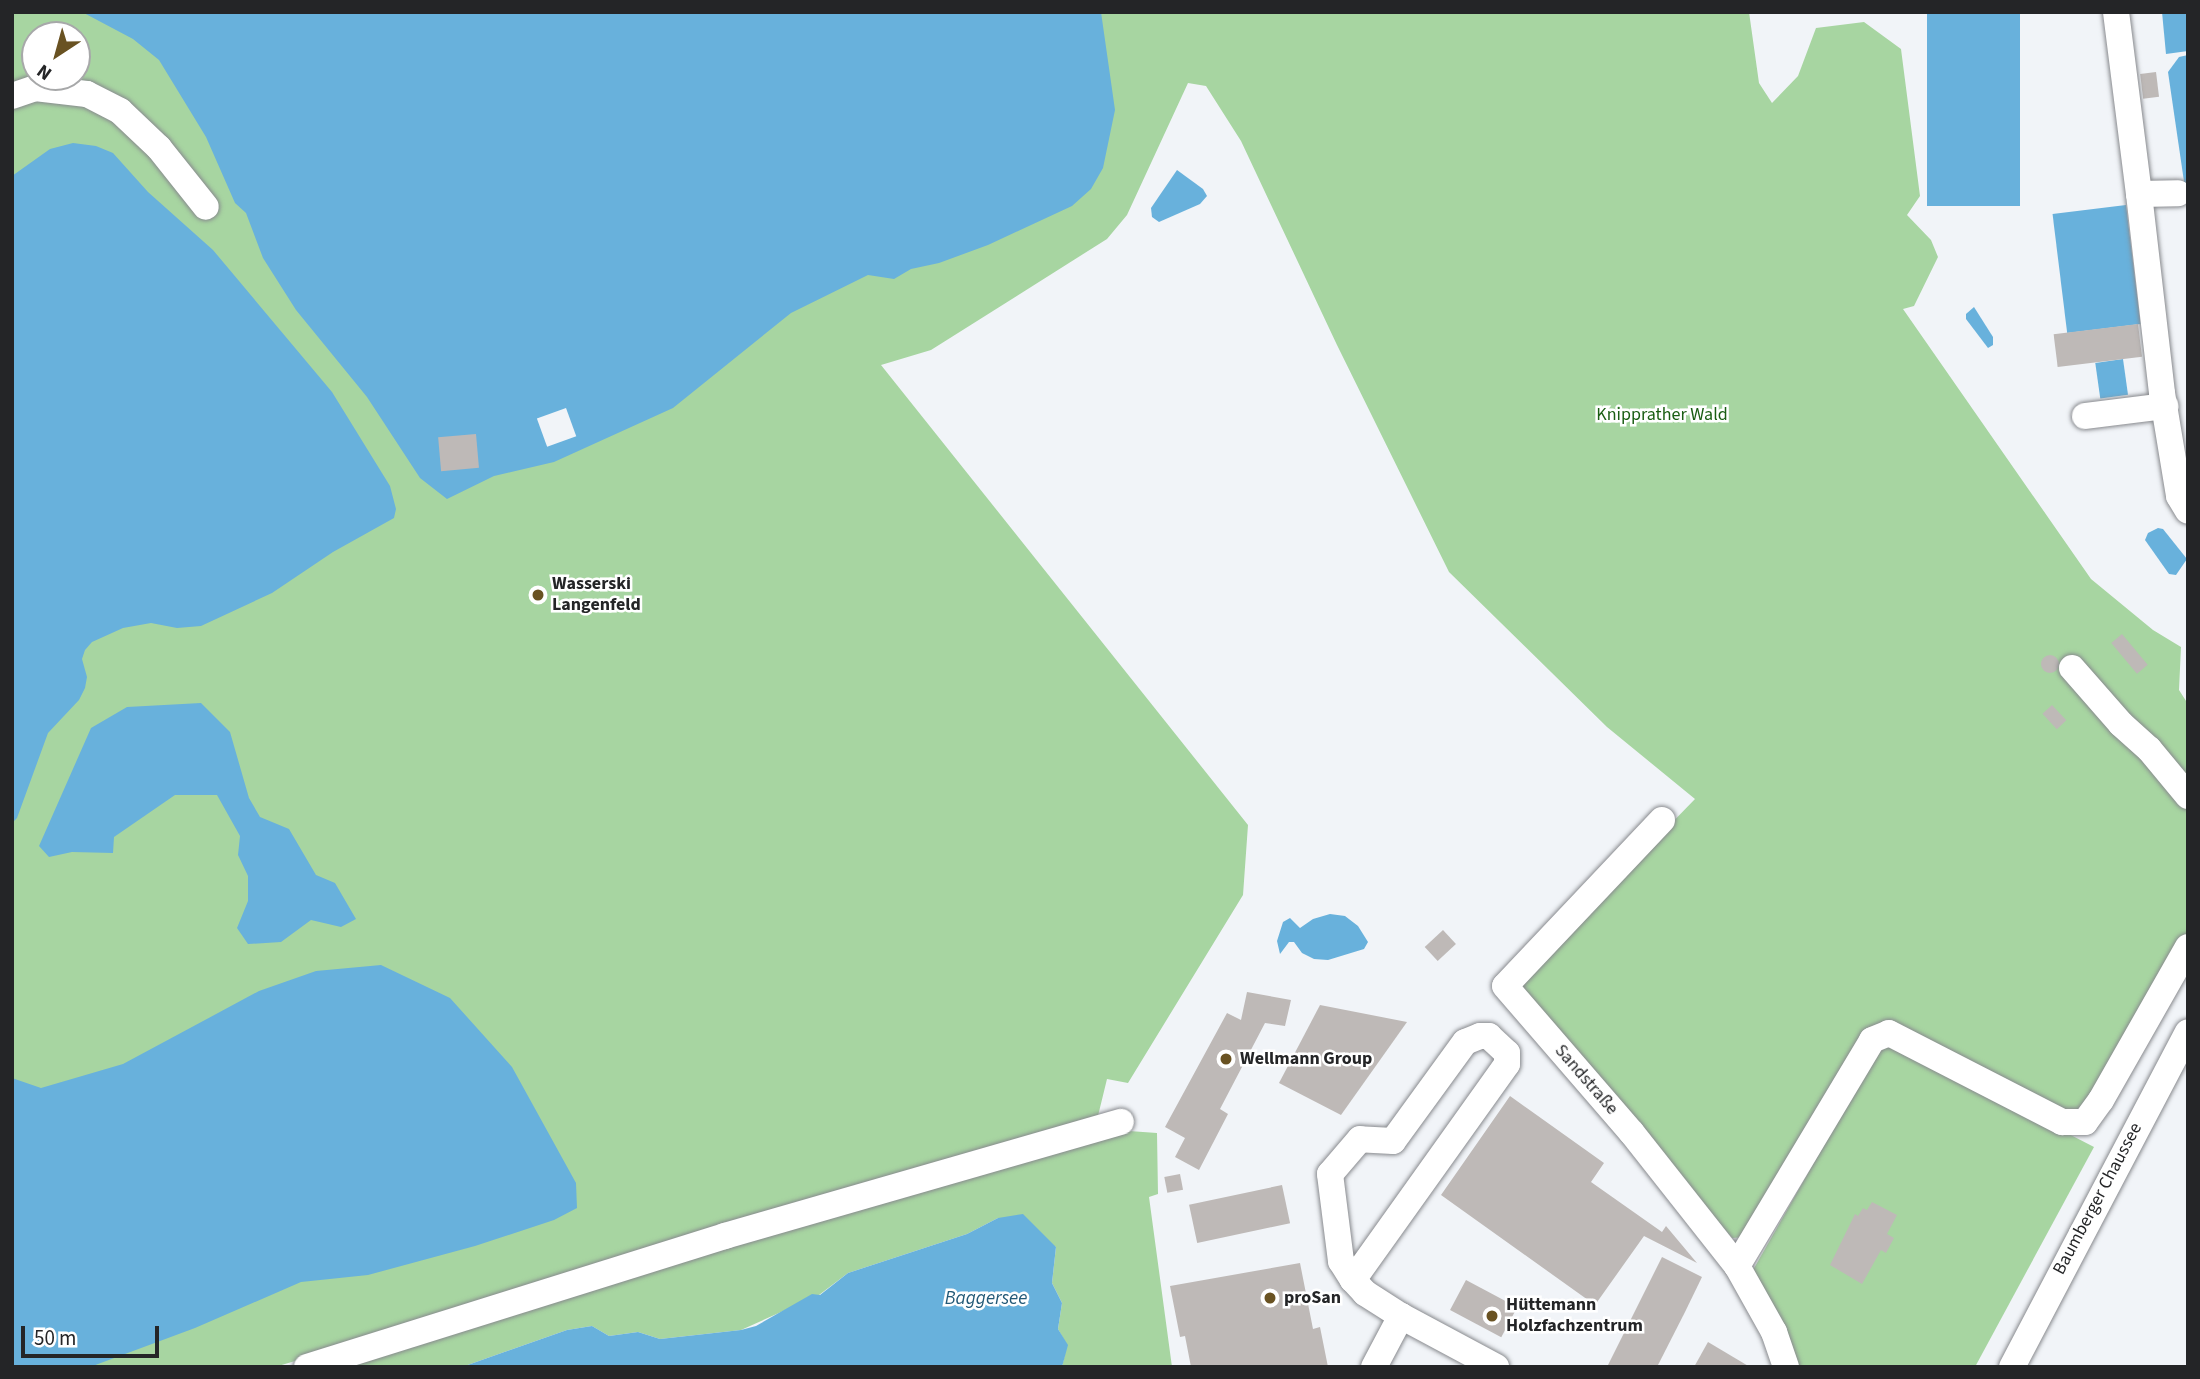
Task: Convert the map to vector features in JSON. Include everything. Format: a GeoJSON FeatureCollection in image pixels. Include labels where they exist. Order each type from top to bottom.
{"type":"FeatureCollection","features":[{"type":"Feature","properties":{"kind":"street"},"geometry":{"type":"LineString","coordinates":[[2116,12],[2165,406],[2179,496],[2188,512]]}},
{"type":"Feature","properties":{"kind":"street"},"geometry":{"type":"LineString","coordinates":[[12,96],[35,88],[87,94],[120,111],[159,148],[206,207]]}},
{"type":"Feature","properties":{"kind":"street"},"geometry":{"type":"LineString","coordinates":[[2139,194],[2178,193]]}},
{"type":"Feature","properties":{"kind":"street"},"geometry":{"type":"LineString","coordinates":[[2085,416],[2165,406]]}},
{"type":"Feature","properties":{"kind":"street"},"geometry":{"type":"LineString","coordinates":[[2072,668],[2121,724],[2149,749],[2188,796]]}},
{"type":"Feature","properties":{"kind":"street","name":"Sandstraße"},"geometry":{"type":"LineString","coordinates":[[1662,820],[1506,986],[1632,1133],[1737,1266],[1774,1332],[1786,1367]]}},
{"type":"Feature","properties":{"kind":"street"},"geometry":{"type":"LineString","coordinates":[[1737,1266],[1871,1040],[1889,1033],[2062,1122],[2085,1122],[2101,1100],[2188,947]]}},
{"type":"Feature","properties":{"kind":"street","name":"Baumberger Chaussee"},"geometry":{"type":"LineString","coordinates":[[2012,1367],[2188,1032]]}},
{"type":"Feature","properties":{"kind":"street"},"geometry":{"type":"LineString","coordinates":[[1353,1280],[1507,1063],[1507,1053],[1489,1036],[1480,1036],[1465,1042],[1393,1142],[1360,1139],[1330,1174],[1341,1262],[1353,1280],[1365,1293],[1401,1316],[1496,1367]]}},
{"type":"Feature","properties":{"kind":"street"},"geometry":{"type":"LineString","coordinates":[[307,1367],[725,1236],[1121,1122]]}},
{"type":"Feature","properties":{"kind":"street"},"geometry":{"type":"LineString","coordinates":[[1374,1367],[1401,1316]]}},
{"type":"Feature","properties":{"kind":"green space","name":"Wasserski Langenfeld"},"geometry":{"type":"Polygon","coordinates":[[[12,12],[1749,12],[1759,83],[1772,103],[1798,76],[1816,28],[1864,22],[1901,49],[1920,196],[1907,215],[1931,240],[1938,257],[1914,306],[1903,309],[2091,579],[2153,630],[2181,647],[2179,690],[2188,704],[2188,933],[2089,1106],[2063,1115],[1883,1027],[1746,1237],[1732,1238],[1516,983],[1695,799],[1607,727],[1449,572],[1337,345],[1241,141],[1206,86],[1188,83],[1127,215],[1107,239],[931,350],[881,365],[1248,825],[1243,895],[1128,1083],[1107,1079],[1097,1120],[275,1367],[12,1367],[12,12]]]}},
{"type":"Feature","properties":{"kind":"green space"},"geometry":{"type":"Polygon","coordinates":[[[1884,1039],[2094,1147],[1975,1367],[1797,1367],[1753,1270],[1884,1039]]]}},
{"type":"Feature","properties":{"kind":"green space"},"geometry":{"type":"Polygon","coordinates":[[[1115,1130],[1157,1133],[1158,1194],[1149,1197],[1172,1367],[1062,1367],[1067,1345],[1058,1329],[1062,1303],[1052,1283],[1056,1247],[998,1218],[967,1234],[848,1273],[819,1295],[741,1330],[660,1339],[638,1332],[609,1336],[592,1326],[567,1330],[462,1367],[340,1367],[1115,1130]]]}},
{"type":"Feature","properties":{"kind":"water"},"geometry":{"type":"Polygon","coordinates":[[[82,12],[1101,12],[1115,110],[1103,168],[1091,189],[1072,206],[988,245],[939,263],[911,269],[894,279],[868,275],[791,313],[673,408],[554,462],[494,476],[447,499],[420,478],[367,397],[296,310],[263,258],[246,213],[235,203],[206,137],[159,60],[133,39],[82,12]]]}},
{"type":"Feature","properties":{"kind":"water"},"geometry":{"type":"Polygon","coordinates":[[[1927,12],[2020,12],[2020,206],[1927,206],[1927,12]]]}},
{"type":"Feature","properties":{"kind":"water"},"geometry":{"type":"Polygon","coordinates":[[[2162,12],[2188,12],[2188,51],[2166,54],[2162,12]]]}},
{"type":"Feature","properties":{"kind":"water"},"geometry":{"type":"Polygon","coordinates":[[[2188,55],[2188,209],[2168,72],[2179,57],[2188,55]]]}},
{"type":"Feature","properties":{"kind":"water"},"geometry":{"type":"Polygon","coordinates":[[[73,143],[96,146],[113,153],[148,192],[213,250],[332,392],[390,486],[396,509],[394,518],[333,552],[272,593],[201,626],[177,628],[151,623],[123,628],[92,642],[82,659],[87,677],[85,688],[79,700],[48,733],[17,818],[12,823],[12,176],[50,149],[73,143]]]}},
{"type":"Feature","properties":{"kind":"water"},"geometry":{"type":"Polygon","coordinates":[[[1177,170],[1203,189],[1207,196],[1200,204],[1159,222],[1152,217],[1151,208],[1177,170]]]}},
{"type":"Feature","properties":{"kind":"water"},"geometry":{"type":"Polygon","coordinates":[[[2126,205],[2141,324],[2067,333],[2053,214],[2126,205]]]}},
{"type":"Feature","properties":{"kind":"water"},"geometry":{"type":"Polygon","coordinates":[[[1974,307],[1993,337],[1993,345],[1988,348],[1966,319],[1966,314],[1974,307]]]}},
{"type":"Feature","properties":{"kind":"water"},"geometry":{"type":"Polygon","coordinates":[[[2123,359],[2128,395],[2100,399],[2095,363],[2123,359]]]}},
{"type":"Feature","properties":{"kind":"water"},"geometry":{"type":"Polygon","coordinates":[[[2158,528],[2163,529],[2187,559],[2176,575],[2169,574],[2145,540],[2148,533],[2158,528]]]}},
{"type":"Feature","properties":{"kind":"water"},"geometry":{"type":"Polygon","coordinates":[[[201,703],[230,732],[249,798],[260,817],[289,829],[316,875],[335,883],[356,919],[341,927],[311,920],[281,942],[248,944],[237,928],[248,901],[248,876],[238,855],[240,836],[217,795],[175,795],[114,837],[113,853],[72,852],[49,857],[39,846],[91,728],[127,707],[201,703]]]}},
{"type":"Feature","properties":{"kind":"water"},"geometry":{"type":"Polygon","coordinates":[[[1330,914],[1345,916],[1358,926],[1368,942],[1364,949],[1328,960],[1314,959],[1302,953],[1294,942],[1289,942],[1280,954],[1277,941],[1283,922],[1290,918],[1300,928],[1313,919],[1330,914]]]}},
{"type":"Feature","properties":{"kind":"water"},"geometry":{"type":"Polygon","coordinates":[[[381,965],[450,998],[512,1067],[576,1183],[577,1208],[554,1220],[475,1246],[368,1275],[301,1282],[195,1328],[90,1367],[12,1367],[12,1078],[41,1088],[123,1064],[259,991],[316,971],[381,965]]]}},
{"type":"Feature","properties":{"kind":"water","name":"Baggersee"},"geometry":{"type":"Polygon","coordinates":[[[1023,1214],[1056,1247],[1052,1283],[1062,1303],[1058,1329],[1068,1345],[1062,1367],[462,1367],[567,1330],[592,1326],[609,1336],[638,1332],[660,1339],[756,1326],[812,1294],[820,1295],[848,1273],[967,1234],[998,1218],[1023,1214]]]}},
{"type":"Feature","properties":{"kind":"pier"},"geometry":{"type":"Polygon","coordinates":[[[566,408],[576,436],[547,447],[537,419],[566,408]]]}},
{"type":"Feature","properties":{"kind":"building"},"geometry":{"type":"Polygon","coordinates":[[[2156,72],[2159,97],[2143,99],[2140,74],[2156,72]]]}},
{"type":"Feature","properties":{"kind":"building"},"geometry":{"type":"Polygon","coordinates":[[[2138,324],[2142,357],[2058,367],[2054,334],[2138,324]]]}},
{"type":"Feature","properties":{"kind":"building"},"geometry":{"type":"Polygon","coordinates":[[[476,434],[479,468],[441,471],[438,437],[476,434]]]}},
{"type":"Feature","properties":{"kind":"building"},"geometry":{"type":"Polygon","coordinates":[[[2122,634],[2148,665],[2137,674],[2111,643],[2122,634]]]}},
{"type":"Feature","properties":{"kind":"building"},"geometry":{"type":"Polygon","coordinates":[[[2050,655],[2056,658],[2059,664],[2056,670],[2050,673],[2044,670],[2041,664],[2044,658],[2050,655]]]}},
{"type":"Feature","properties":{"kind":"building"},"geometry":{"type":"Polygon","coordinates":[[[2052,705],[2066,720],[2057,729],[2042,714],[2052,705]]]}},
{"type":"Feature","properties":{"kind":"building"},"geometry":{"type":"Polygon","coordinates":[[[1443,930],[1456,944],[1438,961],[1425,947],[1443,930]]]}},
{"type":"Feature","properties":{"kind":"building"},"geometry":{"type":"Polygon","coordinates":[[[1247,992],[1291,1000],[1285,1026],[1265,1023],[1220,1109],[1228,1114],[1199,1170],[1175,1157],[1185,1138],[1165,1127],[1227,1013],[1241,1020],[1247,992]]]}},
{"type":"Feature","properties":{"kind":"building"},"geometry":{"type":"Polygon","coordinates":[[[1320,1005],[1407,1022],[1341,1115],[1279,1083],[1320,1005]]]}},
{"type":"Feature","properties":{"kind":"building"},"geometry":{"type":"Polygon","coordinates":[[[1510,1096],[1604,1163],[1591,1182],[1662,1232],[1666,1226],[1697,1263],[1644,1236],[1595,1305],[1441,1195],[1510,1096]]]}},
{"type":"Feature","properties":{"kind":"building"},"geometry":{"type":"Polygon","coordinates":[[[1180,1174],[1183,1190],[1167,1193],[1164,1177],[1180,1174]]]}},
{"type":"Feature","properties":{"kind":"building"},"geometry":{"type":"Polygon","coordinates":[[[1282,1185],[1290,1223],[1197,1243],[1189,1205],[1282,1185]]]}},
{"type":"Feature","properties":{"kind":"building"},"geometry":{"type":"Polygon","coordinates":[[[1872,1202],[1897,1215],[1887,1234],[1894,1238],[1886,1253],[1881,1250],[1862,1284],[1830,1265],[1855,1214],[1858,1216],[1863,1208],[1867,1210],[1872,1202]]]}},
{"type":"Feature","properties":{"kind":"building"},"geometry":{"type":"Polygon","coordinates":[[[1662,1257],[1702,1277],[1685,1312],[1657,1367],[1607,1367],[1662,1257]]]}},
{"type":"Feature","properties":{"kind":"building"},"geometry":{"type":"Polygon","coordinates":[[[1300,1263],[1313,1329],[1320,1327],[1328,1367],[1191,1367],[1185,1336],[1180,1337],[1170,1286],[1300,1263]]]}},
{"type":"Feature","properties":{"kind":"building"},"geometry":{"type":"Polygon","coordinates":[[[1466,1280],[1517,1307],[1501,1337],[1450,1310],[1466,1280]]]}},
{"type":"Feature","properties":{"kind":"building"},"geometry":{"type":"Polygon","coordinates":[[[1708,1342],[1750,1367],[1694,1367],[1708,1342]]]}},
{"type":"Feature","properties":{"kind":"place","name":"Wasserski Langenfeld"},"geometry":{"type":"Point","coordinates":[538,595]}},
{"type":"Feature","properties":{"kind":"place","name":"Wellmann Group"},"geometry":{"type":"Point","coordinates":[1226,1059]}},
{"type":"Feature","properties":{"kind":"place","name":"proSan"},"geometry":{"type":"Point","coordinates":[1270,1298]}},
{"type":"Feature","properties":{"kind":"place","name":"Hüttemann Holzfachzentrum"},"geometry":{"type":"Point","coordinates":[1492,1316]}},
{"type":"Feature","properties":{"kind":"park label","name":"Knipprather Wald"},"geometry":{"type":"Point","coordinates":[1662,415]}}]}
